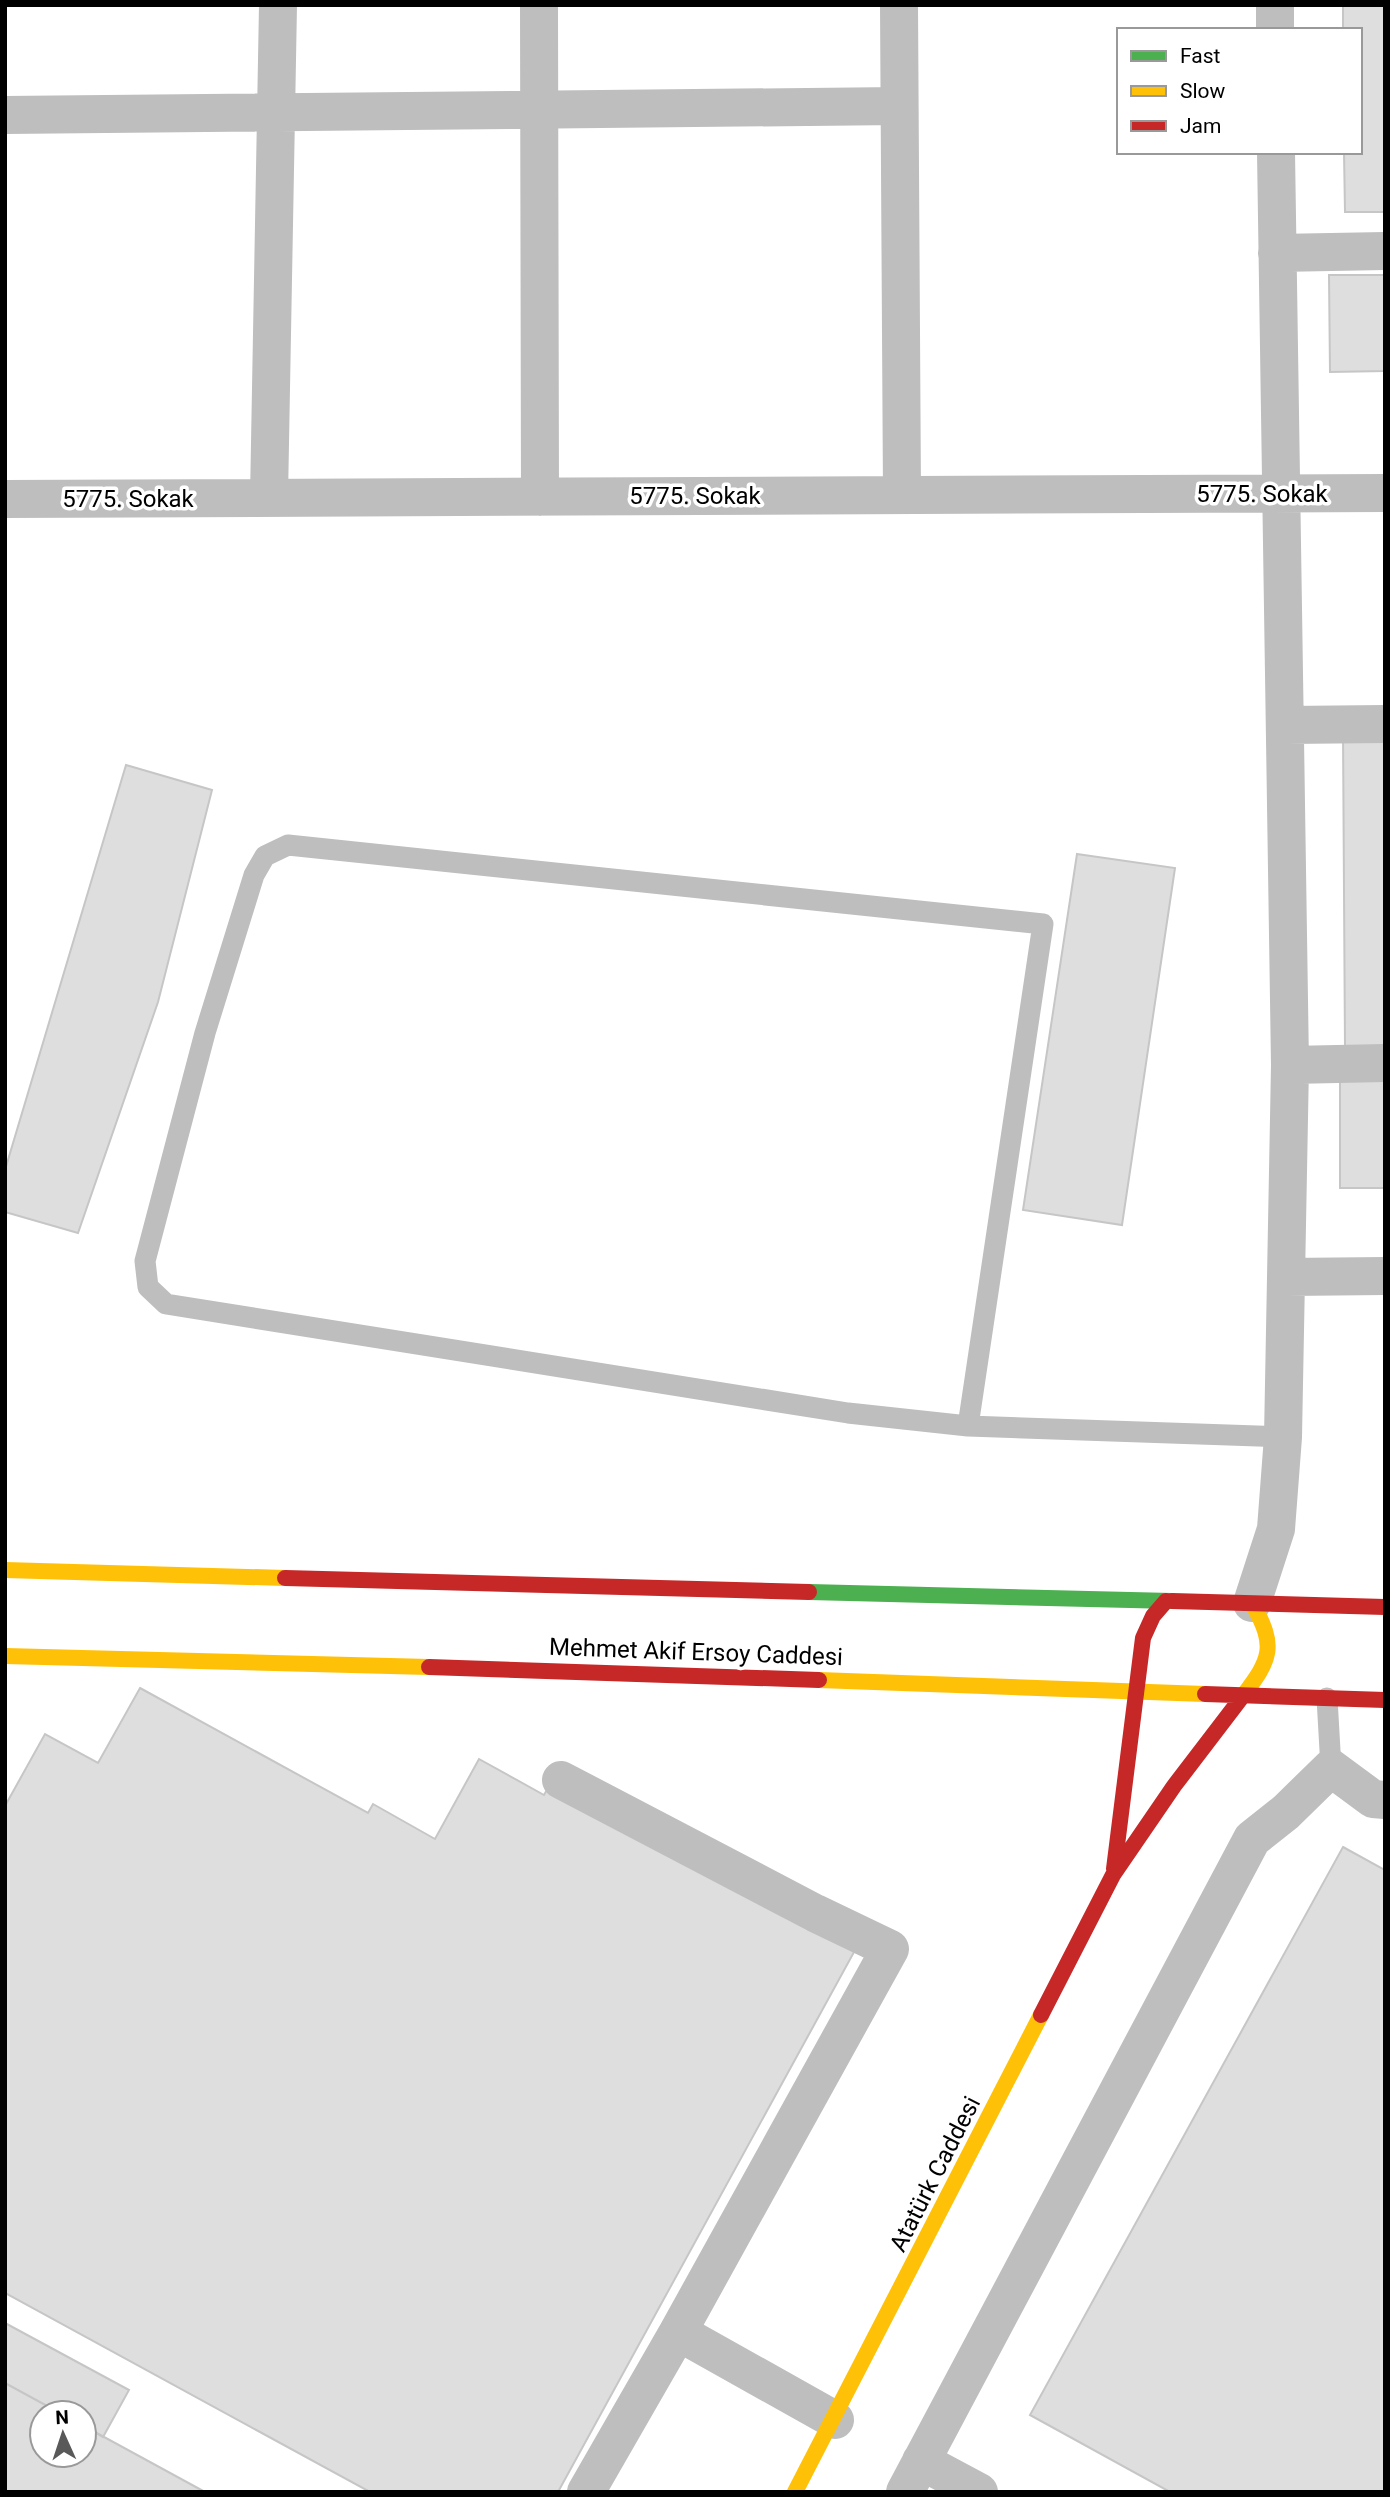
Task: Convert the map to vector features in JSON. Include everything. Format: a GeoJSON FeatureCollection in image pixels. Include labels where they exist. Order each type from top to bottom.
{"type":"FeatureCollection","features":[{"type":"Feature","properties":{"kind":"main road"},"geometry":{"type":"LineString","coordinates":[[5,1570],[1385,1607]]}},
{"type":"Feature","properties":{"kind":"main road"},"geometry":{"type":"LineString","coordinates":[[1113,1875],[1145,1628],[1153,1613],[1166,1601]]}},
{"type":"Feature","properties":{"kind":"main road"},"geometry":{"type":"LineString","coordinates":[[1113,1875],[1174,1786],[1265,1667],[1269,1652],[1262,1620],[1252,1603]]}},
{"type":"Feature","properties":{"kind":"main road","name":"Mehmet Akif Ersoy Caddesi"},"geometry":{"type":"LineString","coordinates":[[5,1656],[576,1671],[1385,1700]]}},
{"type":"Feature","properties":{"kind":"main road","name":"Atatürk Caddesi"},"geometry":{"type":"LineString","coordinates":[[795,2492],[835,2420],[1113,1875]]}},
{"type":"Feature","properties":{"kind":"street"},"geometry":{"type":"LineString","coordinates":[[270,498],[278,5]]}},
{"type":"Feature","properties":{"kind":"street"},"geometry":{"type":"LineString","coordinates":[[539,5],[540,497]]}},
{"type":"Feature","properties":{"kind":"street"},"geometry":{"type":"LineString","coordinates":[[899,5],[902,495]]}},
{"type":"Feature","properties":{"kind":"street"},"geometry":{"type":"LineString","coordinates":[[1275,5],[1275,28]]}},
{"type":"Feature","properties":{"kind":"street"},"geometry":{"type":"LineString","coordinates":[[5,115],[899,106]]}},
{"type":"Feature","properties":{"kind":"street"},"geometry":{"type":"LineString","coordinates":[[1252,1603],[1276,1529],[1283,1437],[1287,1277],[1290,1065],[1287,725],[1276,154]]}},
{"type":"Feature","properties":{"kind":"street"},"geometry":{"type":"LineString","coordinates":[[1277,253],[1385,251]]}},
{"type":"Feature","properties":{"kind":"street","name":"5775. Sokak"},"geometry":{"type":"LineString","coordinates":[[5,499],[1385,493]]}},
{"type":"Feature","properties":{"kind":"street"},"geometry":{"type":"LineString","coordinates":[[1287,725],[1385,724]]}},
{"type":"Feature","properties":{"kind":"street"},"geometry":{"type":"LineString","coordinates":[[1290,1065],[1385,1063]]}},
{"type":"Feature","properties":{"kind":"street"},"geometry":{"type":"LineString","coordinates":[[1287,1277],[1385,1276]]}},
{"type":"Feature","properties":{"kind":"street"},"geometry":{"type":"LineString","coordinates":[[979,2492],[913,2476],[1252,1839],[1286,1812],[1331,1768],[1373,1799],[1385,1800]]}},
{"type":"Feature","properties":{"kind":"street"},"geometry":{"type":"LineString","coordinates":[[561,1780],[815,1913],[890,1949],[678,2332],[586,2492]]}},
{"type":"Feature","properties":{"kind":"street"},"geometry":{"type":"LineString","coordinates":[[678,2332],[835,2420]]}},
{"type":"Feature","properties":{"kind":"lane"},"geometry":{"type":"LineString","coordinates":[[968,1426],[1043,924],[288,845],[265,856],[254,875],[205,1033],[145,1261],[148,1287],[166,1304],[848,1413],[968,1426],[1283,1437]]}},
{"type":"Feature","properties":{"kind":"lane"},"geometry":{"type":"LineString","coordinates":[[1327,1698],[1331,1768]]}},
{"type":"Feature","properties":{"kind":"building"},"geometry":{"type":"Polygon","coordinates":[[[1343,5],[1385,5],[1385,212],[1345,212],[1344,154],[1362,154],[1362,28],[1343,28],[1343,5]]]}},
{"type":"Feature","properties":{"kind":"building"},"geometry":{"type":"Polygon","coordinates":[[[1329,275],[1385,275],[1385,371],[1330,372],[1329,275]]]}},
{"type":"Feature","properties":{"kind":"building"},"geometry":{"type":"Polygon","coordinates":[[[1343,732],[1385,732],[1385,1048],[1345,1048],[1343,732]]]}},
{"type":"Feature","properties":{"kind":"building"},"geometry":{"type":"Polygon","coordinates":[[[126,765],[212,790],[158,1002],[78,1233],[5,1212],[5,1170],[126,765]]]}},
{"type":"Feature","properties":{"kind":"building"},"geometry":{"type":"Polygon","coordinates":[[[1077,854],[1175,868],[1122,1225],[1023,1210],[1077,854]]]}},
{"type":"Feature","properties":{"kind":"building"},"geometry":{"type":"Polygon","coordinates":[[[1340,1070],[1385,1070],[1385,1188],[1340,1188],[1340,1070]]]}},
{"type":"Feature","properties":{"kind":"building"},"geometry":{"type":"Polygon","coordinates":[[[140,1688],[368,1813],[373,1804],[435,1839],[479,1759],[544,1795],[554,1777],[859,1943],[558,2492],[370,2492],[5,2293],[5,1806],[45,1734],[98,1763],[140,1688]]]}},
{"type":"Feature","properties":{"kind":"building"},"geometry":{"type":"Polygon","coordinates":[[[1343,1847],[1385,1870],[1385,2492],[1170,2492],[1030,2415],[1343,1847]]]}},
{"type":"Feature","properties":{"kind":"building"},"geometry":{"type":"Polygon","coordinates":[[[5,2323],[129,2390],[103,2437],[98,2434],[98,2399],[34,2399],[5,2383],[5,2323]]]}},
{"type":"Feature","properties":{"kind":"building"},"geometry":{"type":"Polygon","coordinates":[[[5,2383],[34,2399],[28,2399],[28,2469],[98,2469],[98,2434],[205,2492],[5,2492],[5,2383]]]}},
{"type":"Feature","properties":{"kind":"traffic: fast"},"geometry":{"type":"LineString","coordinates":[[809,1592],[1172,1601]]}},
{"type":"Feature","properties":{"kind":"traffic: slow"},"geometry":{"type":"LineString","coordinates":[[5,1570],[285,1578]]}},
{"type":"Feature","properties":{"kind":"traffic: slow"},"geometry":{"type":"LineString","coordinates":[[1242,1697],[1259,1672],[1267,1652],[1265,1631],[1252,1603]]}},
{"type":"Feature","properties":{"kind":"traffic: slow"},"geometry":{"type":"LineString","coordinates":[[5,1656],[429,1667]]}},
{"type":"Feature","properties":{"kind":"traffic: slow"},"geometry":{"type":"LineString","coordinates":[[819,1680],[1205,1694]]}},
{"type":"Feature","properties":{"kind":"traffic: slow"},"geometry":{"type":"LineString","coordinates":[[795,2492],[1041,2015]]}},
{"type":"Feature","properties":{"kind":"traffic: jam"},"geometry":{"type":"LineString","coordinates":[[285,1578],[809,1592]]}},
{"type":"Feature","properties":{"kind":"traffic: jam"},"geometry":{"type":"LineString","coordinates":[[1114,1869],[1143,1638],[1153,1616],[1166,1601]]}},
{"type":"Feature","properties":{"kind":"traffic: jam"},"geometry":{"type":"LineString","coordinates":[[1172,1601],[1385,1607]]}},
{"type":"Feature","properties":{"kind":"traffic: jam"},"geometry":{"type":"LineString","coordinates":[[429,1667],[819,1680]]}},
{"type":"Feature","properties":{"kind":"traffic: jam"},"geometry":{"type":"LineString","coordinates":[[1205,1694],[1385,1700]]}},
{"type":"Feature","properties":{"kind":"traffic: jam"},"geometry":{"type":"LineString","coordinates":[[1041,2015],[1113,1875],[1174,1786],[1242,1697]]}}]}
